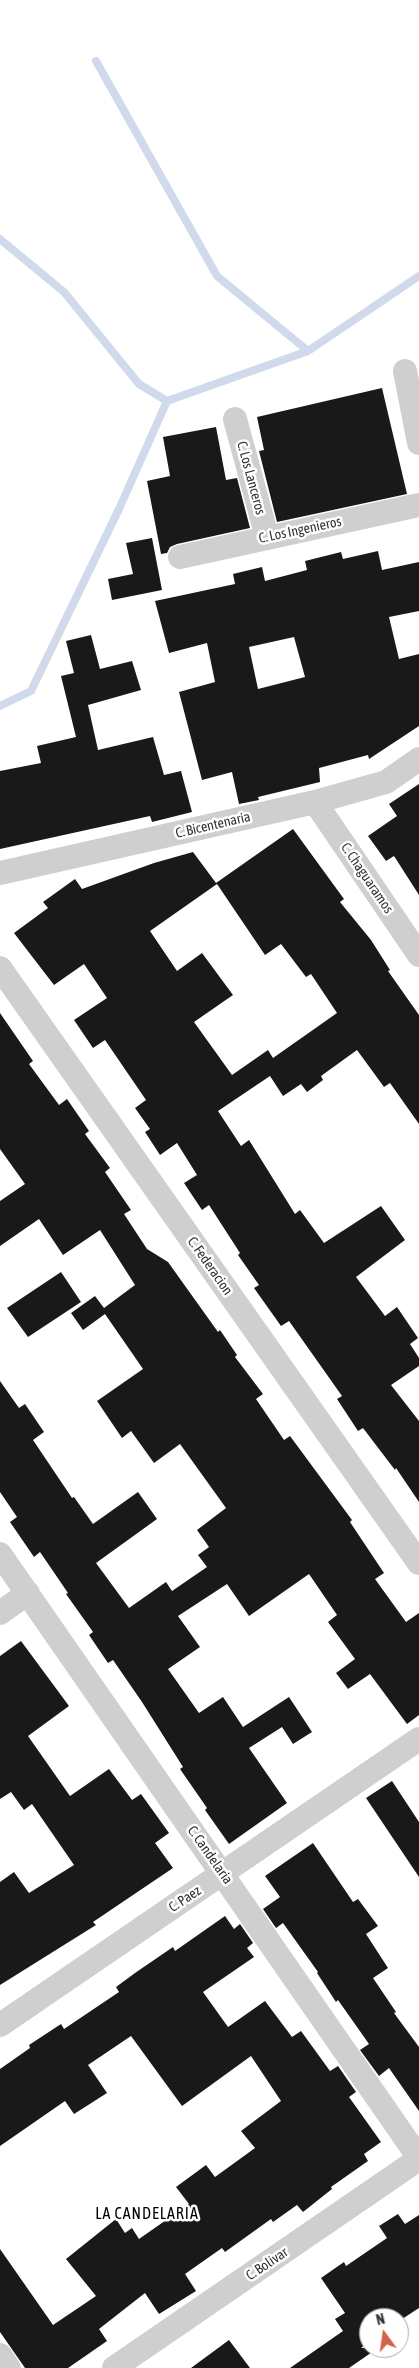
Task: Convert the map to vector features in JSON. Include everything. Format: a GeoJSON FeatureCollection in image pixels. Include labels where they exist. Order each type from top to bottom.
{"type":"FeatureCollection","features":[{"type":"Feature","properties":{"kind":"street"},"geometry":{"type":"LineString","coordinates":[[405,371],[419,443]]}},
{"type":"Feature","properties":{"kind":"street","name":"C. Los Lanceros"},"geometry":{"type":"LineString","coordinates":[[235,419],[267,537]]}},
{"type":"Feature","properties":{"kind":"street","name":"C. Los Ingenieros"},"geometry":{"type":"LineString","coordinates":[[180,557],[419,505]]}},
{"type":"Feature","properties":{"kind":"street","name":"C. Bicentenaria"},"geometry":{"type":"LineString","coordinates":[[0,873],[315,802],[386,782],[419,759]]}},
{"type":"Feature","properties":{"kind":"street","name":"C. Chaguaramos"},"geometry":{"type":"LineString","coordinates":[[315,802],[419,955]]}},
{"type":"Feature","properties":{"kind":"street","name":"C. Federacion"},"geometry":{"type":"LineString","coordinates":[[0,968],[419,1563]]}},
{"type":"Feature","properties":{"kind":"street","name":"C. Candelaria"},"geometry":{"type":"LineString","coordinates":[[0,1554],[419,2158]]}},
{"type":"Feature","properties":{"kind":"street"},"geometry":{"type":"LineString","coordinates":[[0,1613],[28,1593]]}},
{"type":"Feature","properties":{"kind":"street","name":"C. Paez"},"geometry":{"type":"LineString","coordinates":[[0,2025],[419,1739]]}},
{"type":"Feature","properties":{"kind":"street","name":"C. Bolivar"},"geometry":{"type":"LineString","coordinates":[[114,2368],[419,2158]]}},
{"type":"Feature","properties":{"kind":"street"},"geometry":{"type":"LineString","coordinates":[[0,2355],[9,2368]]}},
{"type":"Feature","properties":{"kind":"building"},"geometry":{"type":"Polygon","coordinates":[[[382,388],[407,494],[277,522],[259,451],[264,450],[257,417],[382,388]]]}},
{"type":"Feature","properties":{"kind":"building"},"geometry":{"type":"Polygon","coordinates":[[[216,427],[226,480],[237,478],[250,528],[177,544],[170,547],[167,553],[161,554],[147,481],[170,476],[163,437],[216,427]]]}},
{"type":"Feature","properties":{"kind":"building"},"geometry":{"type":"Polygon","coordinates":[[[152,538],[162,590],[112,600],[108,579],[133,574],[126,543],[152,538]]]}},
{"type":"Feature","properties":{"kind":"building"},"geometry":{"type":"Polygon","coordinates":[[[378,551],[382,570],[419,562],[419,611],[389,617],[399,659],[419,654],[419,726],[369,759],[368,755],[319,768],[320,782],[258,797],[259,800],[239,804],[232,772],[202,780],[179,692],[215,682],[207,643],[169,653],[155,601],[235,584],[233,574],[262,567],[265,581],[307,570],[305,561],[341,552],[343,559],[378,551]],[[294,637],[249,647],[258,689],[305,677],[294,637]]]}},
{"type":"Feature","properties":{"kind":"building"},"geometry":{"type":"Polygon","coordinates":[[[91,635],[100,669],[132,661],[141,690],[88,705],[98,750],[153,737],[164,775],[181,771],[192,812],[152,822],[150,816],[0,849],[0,771],[41,763],[37,746],[76,737],[61,676],[74,673],[66,641],[91,635]]]}},
{"type":"Feature","properties":{"kind":"building"},"geometry":{"type":"Polygon","coordinates":[[[419,784],[419,895],[394,856],[386,861],[368,836],[397,816],[389,804],[419,784]]]}},
{"type":"Feature","properties":{"kind":"building"},"geometry":{"type":"Polygon","coordinates":[[[293,829],[344,899],[340,902],[371,940],[390,970],[388,971],[419,1015],[419,1124],[390,1083],[384,1087],[357,1050],[321,1076],[323,1080],[307,1092],[301,1084],[283,1096],[270,1076],[218,1111],[241,1146],[249,1140],[295,1214],[300,1210],[324,1243],[381,1206],[405,1240],[356,1277],[385,1316],[397,1307],[418,1338],[410,1344],[419,1358],[419,1366],[391,1385],[419,1421],[419,1502],[396,1468],[395,1470],[363,1428],[358,1431],[337,1399],[342,1396],[289,1321],[281,1326],[254,1288],[259,1285],[238,1255],[240,1253],[209,1205],[202,1210],[184,1183],[197,1175],[177,1143],[160,1155],[145,1132],[150,1129],[135,1108],[146,1100],[105,1040],[93,1048],[74,1020],[107,998],[84,964],[54,985],[14,933],[48,908],[43,902],[75,879],[82,889],[154,863],[193,852],[216,883],[293,829]],[[217,884],[150,931],[177,971],[202,953],[233,995],[194,1022],[232,1075],[268,1050],[273,1058],[337,1013],[311,974],[306,977],[281,944],[265,955],[217,884]]]}},
{"type":"Feature","properties":{"kind":"building"},"geometry":{"type":"Polygon","coordinates":[[[0,1013],[33,1061],[29,1064],[59,1105],[67,1099],[89,1131],[85,1134],[110,1168],[105,1172],[131,1210],[124,1214],[147,1249],[168,1262],[218,1332],[220,1330],[237,1355],[235,1357],[263,1394],[256,1399],[284,1440],[290,1436],[352,1520],[350,1522],[384,1573],[375,1579],[406,1622],[419,1613],[419,1715],[407,1724],[370,1674],[348,1689],[336,1673],[355,1659],[328,1622],[337,1615],[309,1574],[249,1616],[227,1584],[178,1616],[200,1647],[168,1669],[199,1713],[223,1697],[243,1727],[289,1697],[312,1732],[293,1744],[282,1727],[249,1748],[287,1803],[229,1844],[205,1810],[207,1808],[180,1769],[183,1767],[142,1702],[113,1660],[108,1663],[89,1635],[93,1632],[66,1594],[68,1593],[40,1552],[34,1557],[10,1522],[17,1517],[0,1492],[0,1381],[19,1408],[25,1404],[44,1432],[33,1440],[72,1498],[74,1497],[93,1524],[138,1492],[157,1519],[96,1563],[129,1608],[166,1582],[172,1591],[207,1567],[198,1555],[209,1547],[197,1530],[226,1508],[180,1444],[154,1463],[131,1431],[122,1438],[97,1401],[143,1369],[105,1314],[83,1330],[71,1313],[95,1296],[104,1308],[135,1285],[100,1230],[63,1255],[39,1219],[0,1246],[0,1201],[25,1184],[0,1149],[0,1013]]]}},
{"type":"Feature","properties":{"kind":"building"},"geometry":{"type":"Polygon","coordinates":[[[61,1272],[81,1302],[28,1337],[7,1308],[61,1272]]]}},
{"type":"Feature","properties":{"kind":"building"},"geometry":{"type":"Polygon","coordinates":[[[21,1641],[69,1706],[28,1736],[70,1796],[109,1769],[132,1800],[141,1794],[169,1833],[155,1843],[173,1868],[93,1922],[96,1925],[0,1985],[0,1882],[14,1872],[29,1893],[74,1865],[32,1804],[24,1810],[11,1792],[0,1799],[0,1656],[21,1641]]]}},
{"type":"Feature","properties":{"kind":"building"},"geometry":{"type":"Polygon","coordinates":[[[392,1781],[419,1822],[419,1877],[366,1798],[392,1781]]]}},
{"type":"Feature","properties":{"kind":"building"},"geometry":{"type":"Polygon","coordinates":[[[313,1843],[353,1902],[358,1899],[378,1926],[366,1934],[388,1968],[373,1978],[396,2012],[394,2013],[419,2047],[419,2111],[389,2068],[379,2076],[360,2050],[369,2044],[338,2000],[336,2002],[318,1972],[283,1923],[276,1928],[263,1909],[280,1897],[265,1876],[313,1843]]]}},
{"type":"Feature","properties":{"kind":"building"},"geometry":{"type":"Polygon","coordinates":[[[225,1916],[234,1929],[240,1924],[253,1943],[247,1948],[254,1957],[203,1992],[228,2027],[265,2001],[292,2037],[301,2031],[330,2071],[338,2066],[356,2092],[349,2097],[381,2142],[364,2154],[368,2161],[331,2187],[332,2189],[303,2212],[297,2205],[273,2222],[271,2219],[225,2252],[222,2248],[185,2274],[196,2291],[159,2314],[145,2293],[99,2329],[107,2341],[68,2368],[25,2368],[0,2332],[0,2249],[53,2325],[96,2296],[66,2259],[116,2219],[125,2233],[132,2228],[139,2239],[189,2204],[176,2187],[206,2165],[215,2177],[255,2148],[241,2131],[281,2101],[251,2056],[182,2106],[131,2036],[88,2065],[107,2093],[74,2114],[65,2101],[0,2146],[0,2069],[30,2048],[29,2045],[61,2024],[64,2029],[119,1992],[116,1987],[173,1947],[175,1951],[225,1916]]]}},
{"type":"Feature","properties":{"kind":"building"},"geometry":{"type":"Polygon","coordinates":[[[398,2214],[405,2224],[419,2215],[419,2308],[409,2314],[409,2308],[359,2308],[359,2358],[364,2358],[349,2368],[290,2368],[343,2331],[335,2319],[345,2313],[321,2278],[344,2262],[346,2266],[387,2238],[379,2226],[398,2214]]]}},
{"type":"Feature","properties":{"kind":"building"},"geometry":{"type":"Polygon","coordinates":[[[229,2340],[250,2368],[191,2368],[229,2340]]]}},
{"type":"Feature","properties":{"kind":"waterway"},"geometry":{"type":"LineString","coordinates":[[96,61],[217,276],[308,351]]}},
{"type":"Feature","properties":{"kind":"waterway"},"geometry":{"type":"LineString","coordinates":[[0,239],[64,292],[139,384],[167,401]]}},
{"type":"Feature","properties":{"kind":"waterway"},"geometry":{"type":"LineString","coordinates":[[0,706],[31,691],[119,509],[167,401],[308,351],[419,276]]}},
{"type":"Feature","properties":{"kind":"district","name":"LA CANDELARIA"},"geometry":{"type":"Point","coordinates":[147,2214]}}]}
